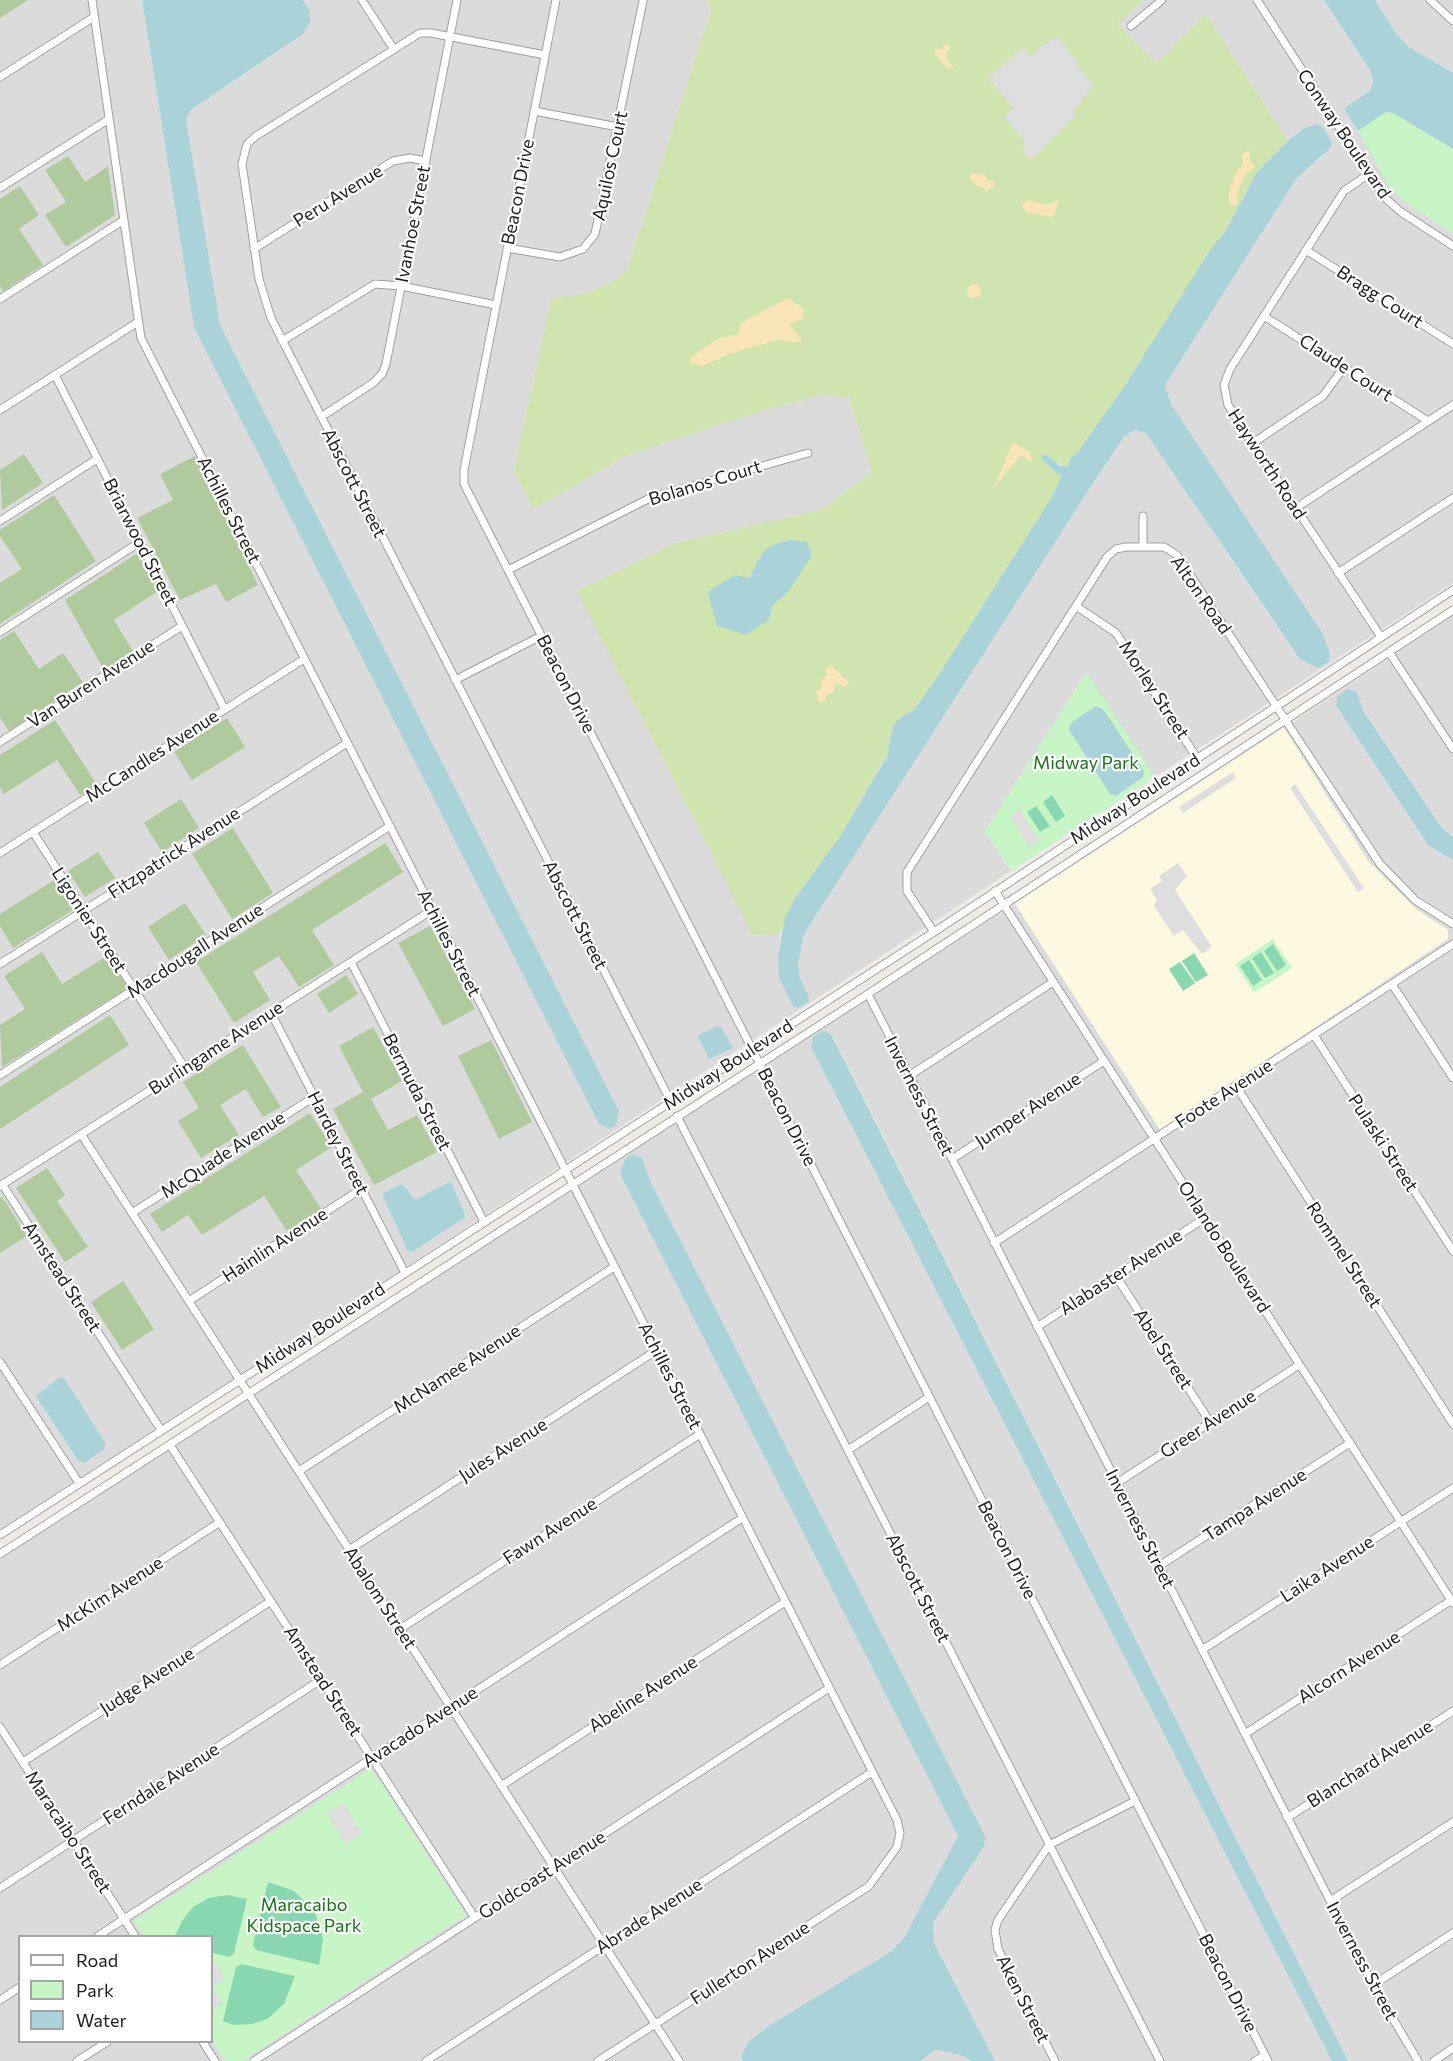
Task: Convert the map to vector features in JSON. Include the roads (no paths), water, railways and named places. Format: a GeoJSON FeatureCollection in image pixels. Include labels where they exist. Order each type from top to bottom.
{"type":"FeatureCollection","features":[{"type":"Feature","properties":{"kind":"street","name":"Achilles Street"},"geometry":{"type":"LineString","coordinates":[[92,0],[141,338],[897,1820],[900,1833],[892,1854]]}},
{"type":"Feature","properties":{"kind":"street"},"geometry":{"type":"LineString","coordinates":[[362,0],[393,48]]}},
{"type":"Feature","properties":{"kind":"street","name":"Ivanhoe Street"},"geometry":{"type":"LineString","coordinates":[[321,417],[373,383],[382,374],[457,0]]}},
{"type":"Feature","properties":{"kind":"street","name":"Beacon Drive"},"geometry":{"type":"LineString","coordinates":[[556,0],[464,470],[464,484],[1266,2058]]}},
{"type":"Feature","properties":{"kind":"street"},"geometry":{"type":"LineString","coordinates":[[1131,26],[1162,0]]}},
{"type":"Feature","properties":{"kind":"street","name":"Conway Boulevard"},"geometry":{"type":"LineString","coordinates":[[1257,0],[1369,174],[1392,205],[1453,246]]}},
{"type":"Feature","properties":{"kind":"street"},"geometry":{"type":"LineString","coordinates":[[1430,0],[1453,21]]}},
{"type":"Feature","properties":{"kind":"street","name":"Aquilos Court"},"geometry":{"type":"LineString","coordinates":[[507,248],[560,257],[576,253],[589,243],[599,224],[643,1]]}},
{"type":"Feature","properties":{"kind":"street"},"geometry":{"type":"LineString","coordinates":[[0,77],[94,17]]}},
{"type":"Feature","properties":{"kind":"street","name":"Abscott Street"},"geometry":{"type":"LineString","coordinates":[[545,55],[420,33],[256,136],[247,144],[242,164],[263,299],[282,341],[671,1102]]}},
{"type":"Feature","properties":{"kind":"street"},"geometry":{"type":"LineString","coordinates":[[534,111],[618,127]]}},
{"type":"Feature","properties":{"kind":"street"},"geometry":{"type":"LineString","coordinates":[[0,188],[109,118]]}},
{"type":"Feature","properties":{"kind":"street","name":"Peru Avenue"},"geometry":{"type":"LineString","coordinates":[[254,249],[393,161],[410,158],[426,161]]}},
{"type":"Feature","properties":{"kind":"street","name":"Hayworth Road"},"geometry":{"type":"LineString","coordinates":[[1369,174],[1344,191],[1230,369],[1224,385],[1228,405],[1381,637]]}},
{"type":"Feature","properties":{"kind":"street"},"geometry":{"type":"LineString","coordinates":[[0,299],[123,220]]}},
{"type":"Feature","properties":{"kind":"street","name":"Bragg Court"},"geometry":{"type":"LineString","coordinates":[[1306,250],[1453,344]]}},
{"type":"Feature","properties":{"kind":"street"},"geometry":{"type":"LineString","coordinates":[[282,341],[368,287],[386,284],[401,286],[496,305]]}},
{"type":"Feature","properties":{"kind":"street","name":"Claude Court"},"geometry":{"type":"LineString","coordinates":[[1264,316],[1428,421]]}},
{"type":"Feature","properties":{"kind":"street"},"geometry":{"type":"LineString","coordinates":[[0,410],[138,322]]}},
{"type":"Feature","properties":{"kind":"street"},"geometry":{"type":"LineString","coordinates":[[1253,443],[1323,396],[1344,367]]}},
{"type":"Feature","properties":{"kind":"street","name":"Briarwood Street"},"geometry":{"type":"LineString","coordinates":[[55,375],[225,710]]}},
{"type":"Feature","properties":{"kind":"street"},"geometry":{"type":"LineString","coordinates":[[1296,508],[1453,405]]}},
{"type":"Feature","properties":{"kind":"street","name":"Bolanos Court"},"geometry":{"type":"LineString","coordinates":[[508,570],[650,498],[808,453]]}},
{"type":"Feature","properties":{"kind":"street"},"geometry":{"type":"LineString","coordinates":[[0,521],[97,459]]}},
{"type":"Feature","properties":{"kind":"street"},"geometry":{"type":"LineString","coordinates":[[1338,573],[1453,498]]}},
{"type":"Feature","properties":{"kind":"street"},"geometry":{"type":"LineString","coordinates":[[1143,516],[1143,547]]}},
{"type":"Feature","properties":{"kind":"street"},"geometry":{"type":"LineString","coordinates":[[0,632],[140,542]]}},
{"type":"Feature","properties":{"kind":"street","name":"Alton Road"},"geometry":{"type":"LineString","coordinates":[[934,932],[907,891],[907,872],[1076,606],[1112,553],[1126,547],[1164,547],[1177,555],[1389,874],[1415,900],[1453,924]]}},
{"type":"Feature","properties":{"kind":"street","name":"Midway Boulevard"},"geometry":{"type":"LineString","coordinates":[[0,1534],[934,932],[1453,590]]}},
{"type":"Feature","properties":{"kind":"street","name":"Morley Street"},"geometry":{"type":"LineString","coordinates":[[1076,606],[1116,633],[1197,758]]}},
{"type":"Feature","properties":{"kind":"street","name":"Midway Boulevard"},"geometry":{"type":"LineString","coordinates":[[0,1554],[868,994],[1453,610]]}},
{"type":"Feature","properties":{"kind":"street","name":"Van Buren Avenue"},"geometry":{"type":"LineString","coordinates":[[0,742],[182,626]]}},
{"type":"Feature","properties":{"kind":"street"},"geometry":{"type":"LineString","coordinates":[[455,680],[541,636]]}},
{"type":"Feature","properties":{"kind":"street"},"geometry":{"type":"LineString","coordinates":[[1389,652],[1453,749]]}},
{"type":"Feature","properties":{"kind":"street","name":"McCandles Avenue"},"geometry":{"type":"LineString","coordinates":[[0,853],[304,659]]}},
{"type":"Feature","properties":{"kind":"street","name":"Fitzpatrick Avenue"},"geometry":{"type":"LineString","coordinates":[[0,964],[347,743]]}},
{"type":"Feature","properties":{"kind":"street","name":"Macdougall Avenue"},"geometry":{"type":"LineString","coordinates":[[0,1075],[390,826]]}},
{"type":"Feature","properties":{"kind":"street","name":"Ligonier Street"},"geometry":{"type":"LineString","coordinates":[[33,832],[185,1068]]}},
{"type":"Feature","properties":{"kind":"street","name":"Orlando Boulevard"},"geometry":{"type":"LineString","coordinates":[[995,891],[1452,1601]]}},
{"type":"Feature","properties":{"kind":"street","name":"Burlingame Avenue"},"geometry":{"type":"LineString","coordinates":[[1,1185],[432,910]]}},
{"type":"Feature","properties":{"kind":"street","name":"Foote Avenue"},"geometry":{"type":"LineString","coordinates":[[994,1243],[1453,944]]}},
{"type":"Feature","properties":{"kind":"street","name":"Bermuda Street"},"geometry":{"type":"LineString","coordinates":[[351,962],[484,1222]]}},
{"type":"Feature","properties":{"kind":"street"},"geometry":{"type":"LineString","coordinates":[[909,1076],[1053,982]]}},
{"type":"Feature","properties":{"kind":"street"},"geometry":{"type":"LineString","coordinates":[[1392,984],[1453,1078]]}},
{"type":"Feature","properties":{"kind":"street","name":"Inverness Street"},"geometry":{"type":"LineString","coordinates":[[868,994],[1373,1985],[1418,2061]]}},
{"type":"Feature","properties":{"kind":"street","name":"Hardey Street"},"geometry":{"type":"LineString","coordinates":[[272,1013],[405,1273]]}},
{"type":"Feature","properties":{"kind":"street","name":"Pulaski Street"},"geometry":{"type":"LineString","coordinates":[[1314,1035],[1453,1251]]}},
{"type":"Feature","properties":{"kind":"street","name":"Jumper Avenue"},"geometry":{"type":"LineString","coordinates":[[952,1159],[1104,1061]]}},
{"type":"Feature","properties":{"kind":"street","name":"Rommel Street"},"geometry":{"type":"LineString","coordinates":[[1236,1086],[1453,1424]]}},
{"type":"Feature","properties":{"kind":"street","name":"McQuade Avenue"},"geometry":{"type":"LineString","coordinates":[[132,1213],[314,1096]]}},
{"type":"Feature","properties":{"kind":"street","name":"Abscott Street"},"geometry":{"type":"LineString","coordinates":[[677,1116],[1160,2061]]}},
{"type":"Feature","properties":{"kind":"street","name":"Abalom Street"},"geometry":{"type":"LineString","coordinates":[[81,1134],[679,2061]]}},
{"type":"Feature","properties":{"kind":"street","name":"Amstead Street"},"geometry":{"type":"LineString","coordinates":[[1,1185],[161,1430]]}},
{"type":"Feature","properties":{"kind":"street","name":"Hainlin Avenue"},"geometry":{"type":"LineString","coordinates":[[189,1301],[362,1189]]}},
{"type":"Feature","properties":{"kind":"street","name":"Alabaster Avenue"},"geometry":{"type":"LineString","coordinates":[[1037,1327],[1205,1218]]}},
{"type":"Feature","properties":{"kind":"street","name":"McNamee Avenue"},"geometry":{"type":"LineString","coordinates":[[299,1471],[614,1267]]}},
{"type":"Feature","properties":{"kind":"street","name":"Abel Street"},"geometry":{"type":"LineString","coordinates":[[1116,1276],[1210,1422]]}},
{"type":"Feature","properties":{"kind":"street","name":"Jules Avenue"},"geometry":{"type":"LineString","coordinates":[[349,1550],[657,1350]]}},
{"type":"Feature","properties":{"kind":"street"},"geometry":{"type":"LineString","coordinates":[[0,1362],[79,1484]]}},
{"type":"Feature","properties":{"kind":"street","name":"Greer Avenue"},"geometry":{"type":"LineString","coordinates":[[1117,1483],[1299,1365]]}},
{"type":"Feature","properties":{"kind":"street"},"geometry":{"type":"LineString","coordinates":[[848,1450],[929,1397]]}},
{"type":"Feature","properties":{"kind":"street","name":"Fawn Avenue"},"geometry":{"type":"LineString","coordinates":[[400,1629],[700,1434]]}},
{"type":"Feature","properties":{"kind":"street","name":"Tampa Avenue"},"geometry":{"type":"LineString","coordinates":[[1159,1566],[1350,1443]]}},
{"type":"Feature","properties":{"kind":"street","name":"Amstead Street"},"geometry":{"type":"LineString","coordinates":[[170,1445],[475,1918]]}},
{"type":"Feature","properties":{"kind":"street","name":"Laika Avenue"},"geometry":{"type":"LineString","coordinates":[[1202,1650],[1453,1488]]}},
{"type":"Feature","properties":{"kind":"street","name":"Avacado Avenue"},"geometry":{"type":"LineString","coordinates":[[100,1935],[742,1518]]}},
{"type":"Feature","properties":{"kind":"street","name":"McKim Avenue"},"geometry":{"type":"LineString","coordinates":[[0,1665],[220,1522]]}},
{"type":"Feature","properties":{"kind":"street","name":"Judge Avenue"},"geometry":{"type":"LineString","coordinates":[[22,1762],[271,1601]]}},
{"type":"Feature","properties":{"kind":"street","name":"Alcorn Avenue"},"geometry":{"type":"LineString","coordinates":[[1245,1734],[1452,1601]]}},
{"type":"Feature","properties":{"kind":"street","name":"Abeline Avenue"},"geometry":{"type":"LineString","coordinates":[[501,1786],[785,1602]]}},
{"type":"Feature","properties":{"kind":"street","name":"Ferndale Avenue"},"geometry":{"type":"LineString","coordinates":[[0,1888],[322,1679]]}},
{"type":"Feature","properties":{"kind":"street","name":"Goldcoast Avenue"},"geometry":{"type":"LineString","coordinates":[[254,2061],[829,1688]]}},
{"type":"Feature","properties":{"kind":"street","name":"Blanchard Avenue"},"geometry":{"type":"LineString","coordinates":[[1287,1818],[1453,1711]]}},
{"type":"Feature","properties":{"kind":"street","name":"Maracaibo Street"},"geometry":{"type":"LineString","coordinates":[[0,1727],[134,1935]]}},
{"type":"Feature","properties":{"kind":"street","name":"Abrade Avenue"},"geometry":{"type":"LineString","coordinates":[[426,2061],[872,1772]]}},
{"type":"Feature","properties":{"kind":"street"},"geometry":{"type":"LineString","coordinates":[[1049,1845],[1135,1801]]}},
{"type":"Feature","properties":{"kind":"street"},"geometry":{"type":"LineString","coordinates":[[1330,1901],[1453,1822]]}},
{"type":"Feature","properties":{"kind":"street","name":"Aken Street"},"geometry":{"type":"LineString","coordinates":[[1049,1845],[998,1920],[995,1940],[1055,2061]]}},
{"type":"Feature","properties":{"kind":"street","name":"Fullerton Avenue"},"geometry":{"type":"LineString","coordinates":[[598,2061],[869,1886],[892,1854]]}},
{"type":"Feature","properties":{"kind":"street"},"geometry":{"type":"LineString","coordinates":[[1373,1985],[1453,1934]]}},
{"type":"Feature","properties":{"kind":"street"},"geometry":{"type":"LineString","coordinates":[[0,2000],[18,1988]]}},
{"type":"Feature","properties":{"kind":"street"},"geometry":{"type":"LineString","coordinates":[[76,2061],[105,2043]]}},
{"type":"Feature","properties":{"kind":"street"},"geometry":{"type":"LineString","coordinates":[[204,2043],[215,2061]]}},
{"type":"Feature","properties":{"kind":"street"},"geometry":{"type":"LineString","coordinates":[[1434,2061],[1453,2048]]}},
{"type":"Feature","properties":{"kind":"street"},"geometry":{"type":"LineString","coordinates":[[1255,2061],[1266,2058]]}},
{"type":"Feature","properties":{"kind":"water"},"geometry":{"type":"Polygon","coordinates":[[[142,0],[302,0],[310,10],[310,22],[303,34],[191,110],[186,120],[220,325],[619,1111],[616,1125],[610,1129],[599,1124],[194,327],[142,0]]]}},
{"type":"Feature","properties":{"kind":"water"},"geometry":{"type":"Polygon","coordinates":[[[1324,0],[1375,0],[1396,34],[1409,47],[1453,73],[1453,149],[1393,113],[1386,112],[1358,131],[1344,108],[1370,91],[1373,82],[1371,72],[1324,0]]]}},
{"type":"Feature","properties":{"kind":"water"},"geometry":{"type":"Polygon","coordinates":[[[1317,124],[1323,127],[1332,143],[1329,149],[1296,179],[1165,385],[1171,404],[1321,631],[1330,653],[1329,661],[1319,668],[1300,659],[1146,433],[1135,430],[1130,433],[1124,437],[1095,480],[804,934],[798,964],[800,978],[809,997],[808,1002],[798,1008],[793,1006],[779,978],[778,955],[785,917],[796,897],[841,835],[887,756],[893,726],[900,718],[914,710],[942,670],[1053,495],[1062,475],[1057,474],[1040,457],[1046,454],[1059,465],[1068,467],[1071,457],[1077,453],[1124,387],[1210,250],[1225,232],[1257,172],[1304,128],[1317,124]]]}},
{"type":"Feature","properties":{"kind":"water"},"geometry":{"type":"Polygon","coordinates":[[[790,540],[807,542],[812,555],[789,591],[772,606],[769,620],[746,635],[717,626],[708,594],[710,590],[735,575],[749,578],[764,551],[773,545],[790,540]]]}},
{"type":"Feature","properties":{"kind":"water"},"geometry":{"type":"Polygon","coordinates":[[[1348,689],[1357,692],[1363,710],[1441,827],[1453,837],[1453,860],[1429,846],[1336,705],[1337,697],[1348,689]]]}},
{"type":"Feature","properties":{"kind":"water"},"geometry":{"type":"Polygon","coordinates":[[[1096,706],[1103,709],[1144,771],[1143,777],[1116,796],[1110,794],[1069,730],[1071,723],[1096,706]]]}},
{"type":"Feature","properties":{"kind":"water"},"geometry":{"type":"Polygon","coordinates":[[[717,1026],[721,1027],[733,1048],[709,1059],[699,1035],[717,1026]]]}},
{"type":"Feature","properties":{"kind":"water"},"geometry":{"type":"Polygon","coordinates":[[[823,1031],[831,1034],[1348,2061],[1332,2061],[811,1047],[813,1037],[823,1031]]]}},
{"type":"Feature","properties":{"kind":"water"},"geometry":{"type":"Polygon","coordinates":[[[633,1154],[642,1158],[652,1185],[986,1838],[983,1848],[933,1923],[934,1943],[995,2061],[971,2061],[964,2056],[936,2050],[920,2061],[743,2061],[741,2057],[748,2042],[772,2024],[892,1951],[905,1936],[958,1836],[620,1174],[625,1159],[633,1154]]]}},
{"type":"Feature","properties":{"kind":"water"},"geometry":{"type":"Polygon","coordinates":[[[449,1182],[452,1184],[466,1217],[412,1252],[408,1251],[382,1194],[402,1184],[415,1200],[449,1182]]]}},
{"type":"Feature","properties":{"kind":"water"},"geometry":{"type":"Polygon","coordinates":[[[60,1377],[64,1378],[106,1444],[103,1450],[86,1462],[79,1462],[36,1396],[60,1377]]]}},
{"type":"Feature","properties":{"kind":"park label","name":"Midway Park"},"geometry":{"type":"Point","coordinates":[1086,763]}},
{"type":"Feature","properties":{"kind":"park label","name":"Maracaibo Kidspace Park"},"geometry":{"type":"Point","coordinates":[304,1915]}}]}
